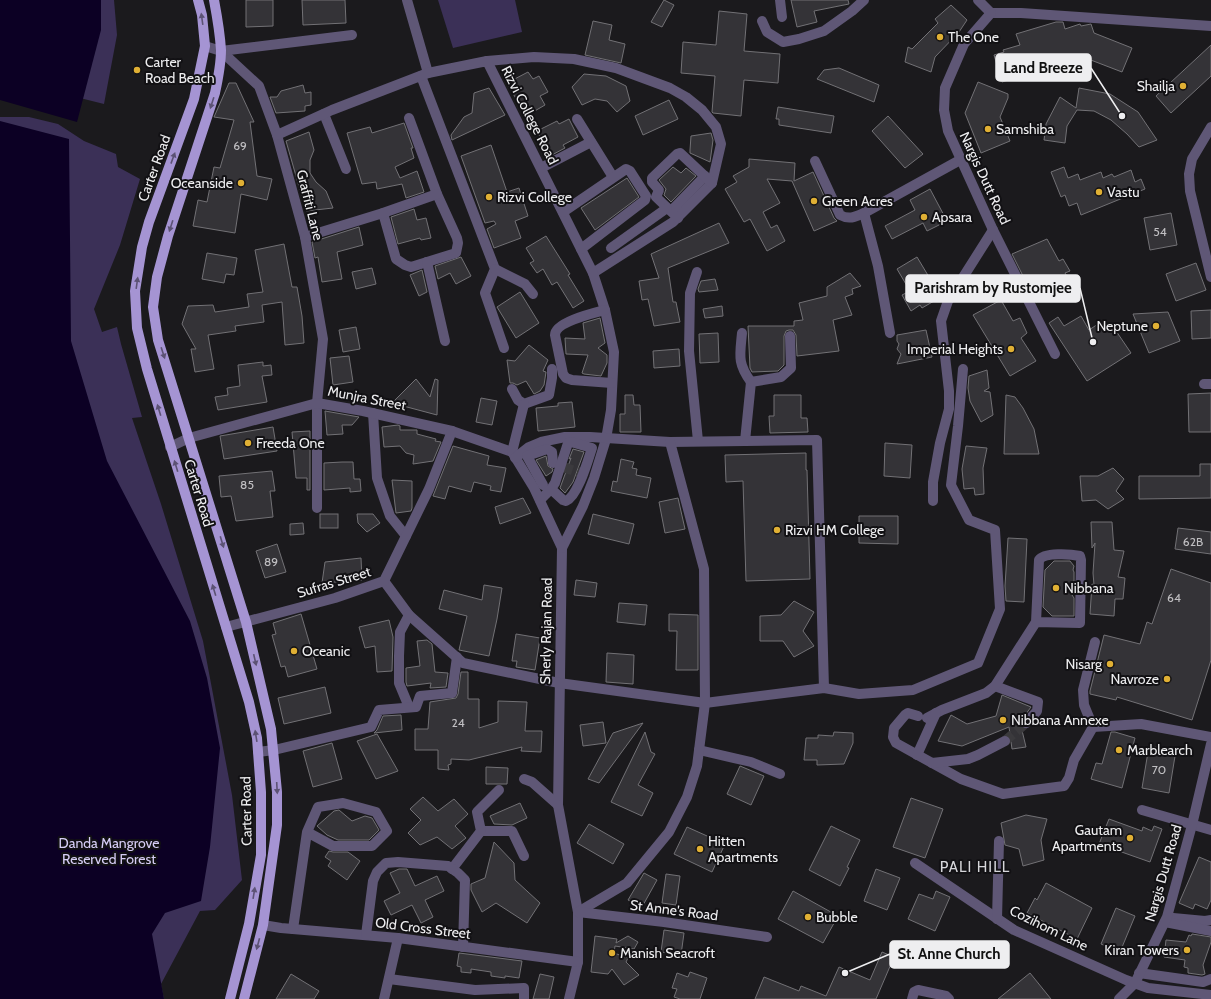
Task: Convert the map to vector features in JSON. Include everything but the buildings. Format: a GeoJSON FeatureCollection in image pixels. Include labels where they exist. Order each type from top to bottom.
{"type":"FeatureCollection","features":[{"type":"Feature","properties":{"kind":"main road","name":"Carter Road"},"geometry":{"type":"LineString","coordinates":[[198,0],[202,15],[205,46],[194,99],[147,229],[142,247],[136,291],[137,328],[147,369],[170,447],[249,702],[257,738],[261,792],[260,855],[249,924],[230,999]]}},
{"type":"Feature","properties":{"kind":"main road","name":"Carter Road"},"geometry":{"type":"LineString","coordinates":[[214,0],[221,51],[220,68],[215,93],[168,236],[157,277],[154,307],[158,340],[246,622],[272,729],[277,792],[277,825],[263,925],[244,999]]}},
{"type":"Feature","properties":{"kind":"street"},"geometry":{"type":"LineString","coordinates":[[407,0],[424,74],[495,269],[485,294],[504,348]]}},
{"type":"Feature","properties":{"kind":"street"},"geometry":{"type":"LineString","coordinates":[[780,0],[782,17]]}},
{"type":"Feature","properties":{"kind":"street"},"geometry":{"type":"LineString","coordinates":[[762,21],[767,32],[782,42],[799,39],[824,31],[852,11],[864,0]]}},
{"type":"Feature","properties":{"kind":"street"},"geometry":{"type":"LineString","coordinates":[[978,0],[991,13],[1021,13],[1211,26]]}},
{"type":"Feature","properties":{"kind":"street","name":"Nargis Dutt Road"},"geometry":{"type":"LineString","coordinates":[[991,13],[964,44],[945,88],[944,110],[948,131],[960,160],[1055,354]]}},
{"type":"Feature","properties":{"kind":"street"},"geometry":{"type":"LineString","coordinates":[[221,51],[352,35]]}},
{"type":"Feature","properties":{"kind":"street","name":"Graffiti Lane"},"geometry":{"type":"LineString","coordinates":[[205,46],[221,51],[259,86],[277,135],[305,237],[323,339],[317,403],[317,508]]}},
{"type":"Feature","properties":{"kind":"street"},"geometry":{"type":"LineString","coordinates":[[488,61],[534,57],[574,59],[616,68],[670,88],[686,97],[702,110],[716,127],[721,144],[709,179],[672,212],[593,273]]}},
{"type":"Feature","properties":{"kind":"street","name":"Rizvi College Road"},"geometry":{"type":"LineString","coordinates":[[277,135],[324,114],[424,74],[488,61],[593,273]]}},
{"type":"Feature","properties":{"kind":"street"},"geometry":{"type":"LineString","coordinates":[[324,114],[346,169]]}},
{"type":"Feature","properties":{"kind":"street"},"geometry":{"type":"LineString","coordinates":[[383,213],[396,260],[405,265],[411,267],[456,253],[458,243],[457,238],[437,194],[409,118]]}},
{"type":"Feature","properties":{"kind":"street"},"geometry":{"type":"LineString","coordinates":[[576,119],[613,177]]}},
{"type":"Feature","properties":{"kind":"street"},"geometry":{"type":"LineString","coordinates":[[1211,127],[1192,159],[1189,174],[1190,191],[1211,277]]}},
{"type":"Feature","properties":{"kind":"street"},"geometry":{"type":"LineString","coordinates":[[541,168],[591,142]]}},
{"type":"Feature","properties":{"kind":"street"},"geometry":{"type":"LineString","coordinates":[[672,212],[656,197],[659,190],[652,182],[652,179],[677,154],[682,154],[709,179]]}},
{"type":"Feature","properties":{"kind":"street"},"geometry":{"type":"LineString","coordinates":[[815,160],[840,215],[846,218],[853,218],[960,160]]}},
{"type":"Feature","properties":{"kind":"street"},"geometry":{"type":"LineString","coordinates":[[563,212],[624,169],[628,169],[646,196],[645,200],[581,249]]}},
{"type":"Feature","properties":{"kind":"street"},"geometry":{"type":"LineString","coordinates":[[305,237],[383,213],[437,194]]}},
{"type":"Feature","properties":{"kind":"street"},"geometry":{"type":"LineString","coordinates":[[611,248],[672,212]]}},
{"type":"Feature","properties":{"kind":"street"},"geometry":{"type":"LineString","coordinates":[[864,213],[878,266],[890,333]]}},
{"type":"Feature","properties":{"kind":"street"},"geometry":{"type":"LineString","coordinates":[[933,501],[933,482],[940,443],[949,410],[949,391],[941,321],[948,301],[993,230]]}},
{"type":"Feature","properties":{"kind":"street"},"geometry":{"type":"LineString","coordinates":[[427,262],[445,341]]}},
{"type":"Feature","properties":{"kind":"street"},"geometry":{"type":"LineString","coordinates":[[495,269],[525,284],[533,294]]}},
{"type":"Feature","properties":{"kind":"street"},"geometry":{"type":"LineString","coordinates":[[697,272],[690,293],[689,351],[698,441]]}},
{"type":"Feature","properties":{"kind":"street","name":"Sherly Rajan Road"},"geometry":{"type":"LineString","coordinates":[[569,999],[578,962],[578,912],[558,805],[562,548],[583,506],[594,478],[597,449],[606,439],[611,410],[614,352],[605,310],[593,273]]}},
{"type":"Feature","properties":{"kind":"street"},"geometry":{"type":"LineString","coordinates":[[605,310],[567,322],[555,332],[555,335],[563,374],[566,378],[572,380],[612,384]]}},
{"type":"Feature","properties":{"kind":"street"},"geometry":{"type":"LineString","coordinates":[[742,333],[740,358],[744,372],[751,382],[745,441]]}},
{"type":"Feature","properties":{"kind":"street"},"geometry":{"type":"LineString","coordinates":[[751,382],[781,377],[791,368],[790,336]]}},
{"type":"Feature","properties":{"kind":"street"},"geometry":{"type":"LineString","coordinates":[[524,404],[548,396],[552,378],[552,369]]}},
{"type":"Feature","properties":{"kind":"street"},"geometry":{"type":"LineString","coordinates":[[384,581],[409,615],[462,663],[559,683],[705,703],[824,688],[859,694],[913,690],[978,663],[1000,609],[995,530],[968,520],[951,485],[963,369]]}},
{"type":"Feature","properties":{"kind":"street"},"geometry":{"type":"LineString","coordinates":[[512,389],[518,400],[524,404]]}},
{"type":"Feature","properties":{"kind":"street","name":"Munjra Street"},"geometry":{"type":"LineString","coordinates":[[170,447],[189,438],[317,403],[373,413],[452,431],[518,451]]}},
{"type":"Feature","properties":{"kind":"street"},"geometry":{"type":"LineString","coordinates":[[524,404],[518,451],[544,485],[563,500],[566,501],[570,499],[576,490],[581,474],[597,449],[572,442],[568,443],[559,466],[555,482],[544,485]]}},
{"type":"Feature","properties":{"kind":"street"},"geometry":{"type":"LineString","coordinates":[[373,413],[377,478],[390,516],[406,536]]}},
{"type":"Feature","properties":{"kind":"street","name":"Sufras Street"},"geometry":{"type":"LineString","coordinates":[[226,627],[335,598],[384,581],[429,489],[452,431]]}},
{"type":"Feature","properties":{"kind":"street"},"geometry":{"type":"LineString","coordinates":[[518,451],[541,442],[566,437],[670,442],[817,440],[824,688]]}},
{"type":"Feature","properties":{"kind":"street"},"geometry":{"type":"LineString","coordinates":[[578,912],[627,883],[669,832],[687,797],[697,766],[705,703],[704,570],[670,442]]}},
{"type":"Feature","properties":{"kind":"street"},"geometry":{"type":"LineString","coordinates":[[518,451],[528,455],[547,450],[552,452],[559,466]]}},
{"type":"Feature","properties":{"kind":"street"},"geometry":{"type":"LineString","coordinates":[[581,474],[594,478]]}},
{"type":"Feature","properties":{"kind":"street"},"geometry":{"type":"LineString","coordinates":[[544,485],[540,500],[562,548]]}},
{"type":"Feature","properties":{"kind":"street"},"geometry":{"type":"LineString","coordinates":[[540,500],[544,485]]}},
{"type":"Feature","properties":{"kind":"street"},"geometry":{"type":"LineString","coordinates":[[570,499],[583,506]]}},
{"type":"Feature","properties":{"kind":"street"},"geometry":{"type":"LineString","coordinates":[[1036,622],[1080,623],[1082,560],[1080,556],[1047,555],[1041,557],[1039,560],[1036,622],[995,686],[986,694],[936,713],[922,717],[908,714],[905,715],[894,728],[892,737],[896,743],[961,779],[1003,794],[1064,786],[1069,778],[1074,760],[1092,727],[1084,705],[1083,690],[1095,642]]}},
{"type":"Feature","properties":{"kind":"street"},"geometry":{"type":"LineString","coordinates":[[409,615],[400,632],[398,656],[399,683],[409,708]]}},
{"type":"Feature","properties":{"kind":"street"},"geometry":{"type":"LineString","coordinates":[[258,752],[274,750],[371,727],[380,710],[416,707],[420,696],[452,692],[457,658]]}},
{"type":"Feature","properties":{"kind":"street"},"geometry":{"type":"LineString","coordinates":[[995,686],[1038,702],[1037,711],[1026,723]]}},
{"type":"Feature","properties":{"kind":"street"},"geometry":{"type":"LineString","coordinates":[[917,755],[936,713]]}},
{"type":"Feature","properties":{"kind":"street"},"geometry":{"type":"LineString","coordinates":[[1092,727],[1141,724],[1211,737]]}},
{"type":"Feature","properties":{"kind":"street"},"geometry":{"type":"LineString","coordinates":[[932,763],[968,759],[1004,741]]}},
{"type":"Feature","properties":{"kind":"street","name":"Nargis Dutt Road"},"geometry":{"type":"LineString","coordinates":[[1119,999],[1135,983],[1166,920],[1192,825],[1211,744]]}},
{"type":"Feature","properties":{"kind":"street"},"geometry":{"type":"LineString","coordinates":[[699,750],[751,762],[780,774]]}},
{"type":"Feature","properties":{"kind":"street"},"geometry":{"type":"LineString","coordinates":[[524,779],[532,782],[558,805]]}},
{"type":"Feature","properties":{"kind":"street"},"geometry":{"type":"LineString","coordinates":[[452,869],[481,831],[477,812],[499,790]]}},
{"type":"Feature","properties":{"kind":"street"},"geometry":{"type":"LineString","coordinates":[[293,928],[307,832],[318,807],[343,803],[376,812],[387,831],[372,846],[333,846],[307,832]]}},
{"type":"Feature","properties":{"kind":"street"},"geometry":{"type":"LineString","coordinates":[[1142,810],[1211,830]]}},
{"type":"Feature","properties":{"kind":"street"},"geometry":{"type":"LineString","coordinates":[[481,831],[512,832],[524,856]]}},
{"type":"Feature","properties":{"kind":"street"},"geometry":{"type":"LineString","coordinates":[[997,919],[999,841]]}},
{"type":"Feature","properties":{"kind":"street"},"geometry":{"type":"LineString","coordinates":[[366,935],[373,881],[377,872],[386,863],[398,862],[448,866],[465,880],[463,946]]}},
{"type":"Feature","properties":{"kind":"street","name":"Cozihom Lane"},"geometry":{"type":"LineString","coordinates":[[915,863],[1014,930],[1151,989],[1211,995]]}},
{"type":"Feature","properties":{"kind":"street","name":"St Anne's Road"},"geometry":{"type":"LineString","coordinates":[[578,912],[664,922],[767,937]]}},
{"type":"Feature","properties":{"kind":"street"},"geometry":{"type":"LineString","coordinates":[[1166,920],[1211,920]]}},
{"type":"Feature","properties":{"kind":"street"},"geometry":{"type":"LineString","coordinates":[[1166,920],[1211,931]]}},
{"type":"Feature","properties":{"kind":"street","name":"Old Cross Street"},"geometry":{"type":"LineString","coordinates":[[263,925],[398,938],[578,962]]}},
{"type":"Feature","properties":{"kind":"street"},"geometry":{"type":"LineString","coordinates":[[384,999],[398,938]]}},
{"type":"Feature","properties":{"kind":"street"},"geometry":{"type":"LineString","coordinates":[[1140,973],[1203,982],[1211,979]]}},
{"type":"Feature","properties":{"kind":"street"},"geometry":{"type":"LineString","coordinates":[[389,979],[475,990],[524,988],[524,999]]}},
{"type":"Feature","properties":{"kind":"street"},"geometry":{"type":"LineString","coordinates":[[912,999],[914,992],[918,990],[946,996],[949,999]]}},
{"type":"Feature","properties":{"kind":"green space"},"geometry":{"type":"Polygon","coordinates":[[[0,0],[114,0],[117,35],[104,104],[0,78],[0,0]]]}},
{"type":"Feature","properties":{"kind":"green space"},"geometry":{"type":"Polygon","coordinates":[[[438,0],[515,0],[522,32],[453,48],[438,0]]]}},
{"type":"Feature","properties":{"kind":"green space","name":"Danda Mangrove Reserved Forest"},"geometry":{"type":"Polygon","coordinates":[[[0,117],[29,117],[58,124],[84,141],[116,154],[118,167],[140,179],[120,245],[94,309],[102,332],[117,327],[142,417],[132,418],[161,504],[203,641],[232,795],[242,880],[215,910],[200,911],[161,984],[164,999],[0,999],[0,117]]]}},
{"type":"Feature","properties":{"kind":"shaded area"},"geometry":{"type":"Polygon","coordinates":[[[0,0],[101,0],[101,30],[77,122],[0,100],[0,0]]]}},
{"type":"Feature","properties":{"kind":"shaded area","name":"Danda Mangrove Reserved Forest"},"geometry":{"type":"Polygon","coordinates":[[[0,121],[69,139],[71,341],[107,461],[190,621],[207,678],[220,748],[210,847],[201,901],[165,913],[152,934],[164,999],[0,999],[0,121]]]}},
{"type":"Feature","properties":{"kind":"tunnel"},"geometry":{"type":"LineString","coordinates":[[563,467],[581,473]]}},
{"type":"Feature","properties":{"kind":"tunnel"},"geometry":{"type":"LineString","coordinates":[[1005,741],[1026,723]]}},
{"type":"Feature","properties":{"kind":"place","name":"The One"},"geometry":{"type":"Point","coordinates":[940,37]}},
{"type":"Feature","properties":{"kind":"place","name":"Carter Road Beach"},"geometry":{"type":"Point","coordinates":[137,70]}},
{"type":"Feature","properties":{"kind":"place","name":"Shailja"},"geometry":{"type":"Point","coordinates":[1183,86]}},
{"type":"Feature","properties":{"kind":"place","name":"Land Breeze"},"geometry":{"type":"Point","coordinates":[1122,116]}},
{"type":"Feature","properties":{"kind":"place","name":"Samshiba"},"geometry":{"type":"Point","coordinates":[988,129]}},
{"type":"Feature","properties":{"kind":"place","name":"Oceanside"},"geometry":{"type":"Point","coordinates":[241,183]}},
{"type":"Feature","properties":{"kind":"place","name":"Vastu"},"geometry":{"type":"Point","coordinates":[1099,192]}},
{"type":"Feature","properties":{"kind":"place","name":"Rizvi College"},"geometry":{"type":"Point","coordinates":[489,197]}},
{"type":"Feature","properties":{"kind":"place","name":"Green Acres"},"geometry":{"type":"Point","coordinates":[814,201]}},
{"type":"Feature","properties":{"kind":"place","name":"Apsara"},"geometry":{"type":"Point","coordinates":[924,217]}},
{"type":"Feature","properties":{"kind":"place","name":"Neptune"},"geometry":{"type":"Point","coordinates":[1156,326]}},
{"type":"Feature","properties":{"kind":"place","name":"Parishram by Rustomjee"},"geometry":{"type":"Point","coordinates":[1093,342]}},
{"type":"Feature","properties":{"kind":"place","name":"Imperial Heights"},"geometry":{"type":"Point","coordinates":[1011,349]}},
{"type":"Feature","properties":{"kind":"place","name":"Freeda One"},"geometry":{"type":"Point","coordinates":[248,443]}},
{"type":"Feature","properties":{"kind":"place","name":"Rizvi HM College"},"geometry":{"type":"Point","coordinates":[777,530]}},
{"type":"Feature","properties":{"kind":"place","name":"Nibbana"},"geometry":{"type":"Point","coordinates":[1056,588]}},
{"type":"Feature","properties":{"kind":"place","name":"Oceanic"},"geometry":{"type":"Point","coordinates":[294,651]}},
{"type":"Feature","properties":{"kind":"place","name":"Nisarg"},"geometry":{"type":"Point","coordinates":[1110,664]}},
{"type":"Feature","properties":{"kind":"place","name":"Navroze"},"geometry":{"type":"Point","coordinates":[1167,679]}},
{"type":"Feature","properties":{"kind":"place","name":"Nibbana Annexe"},"geometry":{"type":"Point","coordinates":[1003,720]}},
{"type":"Feature","properties":{"kind":"place","name":"Marblearch"},"geometry":{"type":"Point","coordinates":[1119,750]}},
{"type":"Feature","properties":{"kind":"place","name":"Gautam Apartments"},"geometry":{"type":"Point","coordinates":[1130,838]}},
{"type":"Feature","properties":{"kind":"place","name":"Hitten Apartments"},"geometry":{"type":"Point","coordinates":[700,849]}},
{"type":"Feature","properties":{"kind":"place","name":"Bubble"},"geometry":{"type":"Point","coordinates":[808,917]}},
{"type":"Feature","properties":{"kind":"place","name":"Kiran Towers"},"geometry":{"type":"Point","coordinates":[1187,950]}},
{"type":"Feature","properties":{"kind":"place","name":"Manish Seacroft"},"geometry":{"type":"Point","coordinates":[612,953]}},
{"type":"Feature","properties":{"kind":"place","name":"St. Anne Church"},"geometry":{"type":"Point","coordinates":[845,973]}},
{"type":"Feature","properties":{"kind":"district","name":"PALI HILL"},"geometry":{"type":"Point","coordinates":[975,867]}}]}
